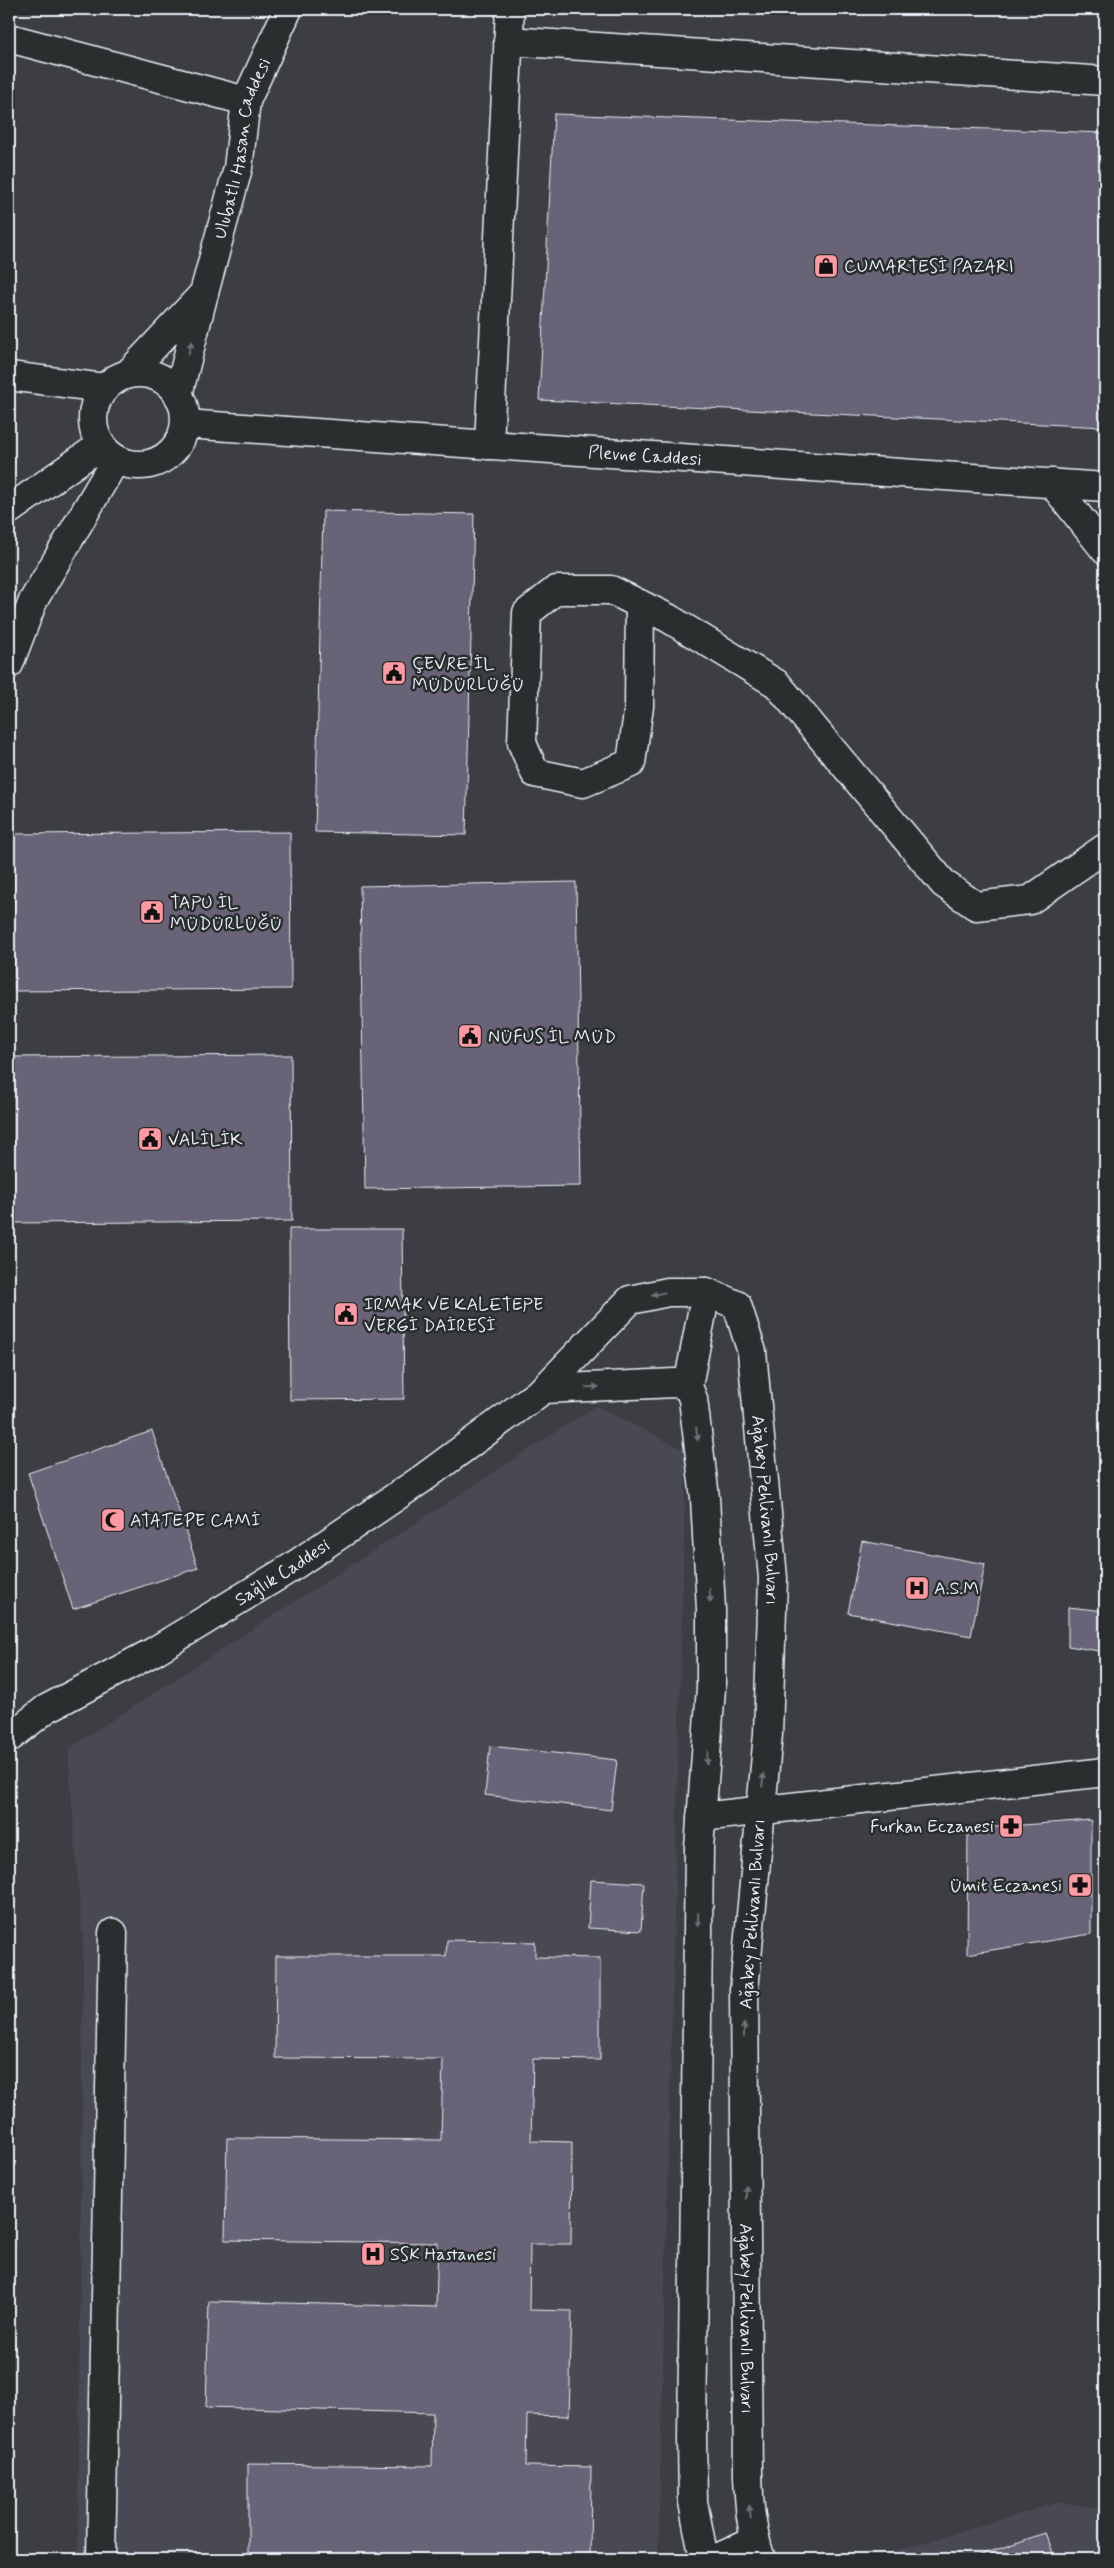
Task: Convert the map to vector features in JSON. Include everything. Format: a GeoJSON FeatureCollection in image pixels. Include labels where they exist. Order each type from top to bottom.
{"type":"FeatureCollection","features":[{"type":"Feature","properties":{"kind":"street","name":"Ulubatlı Hasan Caddesi"},"geometry":{"type":"LineString","coordinates":[[178,395],[238,168],[246,101],[288,9]]}},
{"type":"Feature","properties":{"kind":"street"},"geometry":{"type":"LineString","coordinates":[[489,445],[510,9]]}},
{"type":"Feature","properties":{"kind":"street"},"geometry":{"type":"LineString","coordinates":[[9,38],[246,101]]}},
{"type":"Feature","properties":{"kind":"street"},"geometry":{"type":"LineString","coordinates":[[508,41],[1105,81]]}},
{"type":"Feature","properties":{"kind":"street","name":"Ulubatlı Hasan Caddesi"},"geometry":{"type":"LineString","coordinates":[[128,374],[204,292]]}},
{"type":"Feature","properties":{"kind":"street"},"geometry":{"type":"LineString","coordinates":[[143,373],[157,376],[178,395],[184,409],[185,424],[180,440],[170,452],[157,461],[142,464],[126,463],[109,452],[94,431],[93,416],[96,401],[104,388],[115,379],[128,374],[143,373]]}},
{"type":"Feature","properties":{"kind":"street"},"geometry":{"type":"LineString","coordinates":[[9,376],[104,388]]}},
{"type":"Feature","properties":{"kind":"street","name":"Plevne Caddesi"},"geometry":{"type":"LineString","coordinates":[[185,424],[1105,487]]}},
{"type":"Feature","properties":{"kind":"street"},"geometry":{"type":"LineString","coordinates":[[9,510],[109,452]]}},
{"type":"Feature","properties":{"kind":"street"},"geometry":{"type":"LineString","coordinates":[[9,664],[33,601],[109,452]]}},
{"type":"Feature","properties":{"kind":"street"},"geometry":{"type":"LineString","coordinates":[[1052,483],[1105,550]]}},
{"type":"Feature","properties":{"kind":"street"},"geometry":{"type":"LineString","coordinates":[[640,604],[640,706],[631,763],[583,784],[535,773],[522,744],[526,614],[556,590],[611,590],[640,604],[668,618],[777,684],[944,884],[976,906],[1030,900],[1105,848]]}},
{"type":"Feature","properties":{"kind":"street","name":"Sağlık Caddesi"},"geometry":{"type":"LineString","coordinates":[[9,1738],[46,1709],[153,1652],[289,1569],[422,1479],[544,1389],[630,1300],[668,1292],[706,1292]]}},
{"type":"Feature","properties":{"kind":"street"},"geometry":{"type":"LineString","coordinates":[[704,2559],[693,2502],[692,2439],[701,1817],[710,1696],[711,1609],[705,1498],[693,1399],[688,1386],[706,1292]]}},
{"type":"Feature","properties":{"kind":"street","name":"Ağabey Pehlivanlı Bulvarı"},"geometry":{"type":"LineString","coordinates":[[706,1292],[737,1306],[752,1352],[773,1578],[772,1678],[744,1990],[748,2475],[750,2511],[758,2550]]}},
{"type":"Feature","properties":{"kind":"street"},"geometry":{"type":"LineString","coordinates":[[544,1389],[675,1384],[688,1386]]}},
{"type":"Feature","properties":{"kind":"street"},"geometry":{"type":"LineString","coordinates":[[701,1817],[1105,1772]]}},
{"type":"Feature","properties":{"kind":"street"},"geometry":{"type":"LineString","coordinates":[[100,2559],[113,1933]]}},
{"type":"Feature","properties":{"kind":"street"},"geometry":{"type":"LineString","coordinates":[[715,2559],[758,2550]]}},
{"type":"Feature","properties":{"kind":"shaded area","name":"SSK Hastanesi"},"geometry":{"type":"Polygon","coordinates":[[[596,1406],[686,1451],[658,2559],[78,2559],[83,1948],[68,1749],[596,1406]]]}},
{"type":"Feature","properties":{"kind":"shaded area"},"geometry":{"type":"Polygon","coordinates":[[[1060,2502],[1105,2509],[1105,2559],[868,2559],[1060,2502]]]}},
{"type":"Feature","properties":{"kind":"building","name":"CUMARTESİ PAZARI"},"geometry":{"type":"Polygon","coordinates":[[[554,114],[1105,133],[1105,427],[539,400],[554,114]]]}},
{"type":"Feature","properties":{"kind":"building","name":"ÇEVRE İL MÜDÜRLÜĞÜ"},"geometry":{"type":"Polygon","coordinates":[[[323,511],[474,514],[466,835],[315,832],[323,511]]]}},
{"type":"Feature","properties":{"kind":"building","name":"TAPU İL MÜDÜRLÜĞÜ"},"geometry":{"type":"Polygon","coordinates":[[[290,832],[291,989],[15,991],[13,834],[290,832]]]}},
{"type":"Feature","properties":{"kind":"building","name":"NÜFUS İL MÜD"},"geometry":{"type":"Polygon","coordinates":[[[576,882],[581,1186],[365,1189],[360,886],[576,882]]]}},
{"type":"Feature","properties":{"kind":"building","name":"VALİLİK"},"geometry":{"type":"Polygon","coordinates":[[[291,1055],[292,1221],[9,1223],[9,1057],[291,1055]]]}},
{"type":"Feature","properties":{"kind":"building","name":"IRMAK VE KALETEPE VERGİ DAİRESİ"},"geometry":{"type":"Polygon","coordinates":[[[289,1229],[402,1229],[404,1399],[290,1400],[289,1229]]]}},
{"type":"Feature","properties":{"kind":"building","name":"ATATEPE CAMİ"},"geometry":{"type":"Polygon","coordinates":[[[152,1431],[198,1568],[73,1609],[28,1473],[152,1431]]]}},
{"type":"Feature","properties":{"kind":"building","name":"A.S.M"},"geometry":{"type":"Polygon","coordinates":[[[862,1541],[985,1564],[971,1636],[848,1613],[862,1541]]]}},
{"type":"Feature","properties":{"kind":"building"},"geometry":{"type":"Polygon","coordinates":[[[1068,1607],[1105,1611],[1105,1652],[1068,1646],[1068,1607]]]}},
{"type":"Feature","properties":{"kind":"building"},"geometry":{"type":"Polygon","coordinates":[[[490,1746],[617,1760],[611,1810],[485,1795],[490,1746]]]}},
{"type":"Feature","properties":{"kind":"building"},"geometry":{"type":"Polygon","coordinates":[[[1091,1820],[1091,1934],[967,1954],[968,1829],[1091,1820]]]}},
{"type":"Feature","properties":{"kind":"building"},"geometry":{"type":"Polygon","coordinates":[[[591,1880],[644,1883],[641,1931],[588,1928],[591,1880]]]}},
{"type":"Feature","properties":{"kind":"building"},"geometry":{"type":"Polygon","coordinates":[[[447,1940],[535,1942],[535,1957],[600,1958],[600,2060],[533,2059],[531,2141],[572,2142],[571,2244],[530,2244],[529,2310],[572,2311],[569,2416],[527,2415],[526,2466],[591,2467],[590,2559],[248,2556],[248,2464],[432,2466],[433,2413],[206,2407],[209,2301],[436,2307],[438,2243],[225,2240],[227,2138],[441,2140],[443,2059],[275,2058],[276,1956],[446,1956],[447,1940]]]}},
{"type":"Feature","properties":{"kind":"building"},"geometry":{"type":"Polygon","coordinates":[[[1045,2533],[1054,2559],[969,2559],[1045,2533]]]}},
{"type":"Feature","properties":{"kind":"place","name":"CUMARTESİ PAZARI"},"geometry":{"type":"Point","coordinates":[826,266]}},
{"type":"Feature","properties":{"kind":"place","name":"ÇEVRE İL MÜDÜRLÜĞÜ"},"geometry":{"type":"Point","coordinates":[394,673]}},
{"type":"Feature","properties":{"kind":"place","name":"TAPU İL MÜDÜRLÜĞÜ"},"geometry":{"type":"Point","coordinates":[152,912]}},
{"type":"Feature","properties":{"kind":"place","name":"NÜFUS İL MÜD"},"geometry":{"type":"Point","coordinates":[470,1036]}},
{"type":"Feature","properties":{"kind":"place","name":"VALİLİK"},"geometry":{"type":"Point","coordinates":[150,1139]}},
{"type":"Feature","properties":{"kind":"place","name":"IRMAK VE KALETEPE VERGİ DAİRESİ"},"geometry":{"type":"Point","coordinates":[346,1314]}},
{"type":"Feature","properties":{"kind":"place","name":"ATATEPE CAMİ"},"geometry":{"type":"Point","coordinates":[113,1520]}},
{"type":"Feature","properties":{"kind":"place","name":"A.S.M"},"geometry":{"type":"Point","coordinates":[917,1588]}},
{"type":"Feature","properties":{"kind":"place","name":"Furkan Eczanesi"},"geometry":{"type":"Point","coordinates":[1011,1826]}},
{"type":"Feature","properties":{"kind":"place","name":"Ümit Eczanesi"},"geometry":{"type":"Point","coordinates":[1080,1885]}},
{"type":"Feature","properties":{"kind":"place","name":"SSK Hastanesi"},"geometry":{"type":"Point","coordinates":[373,2254]}}]}
